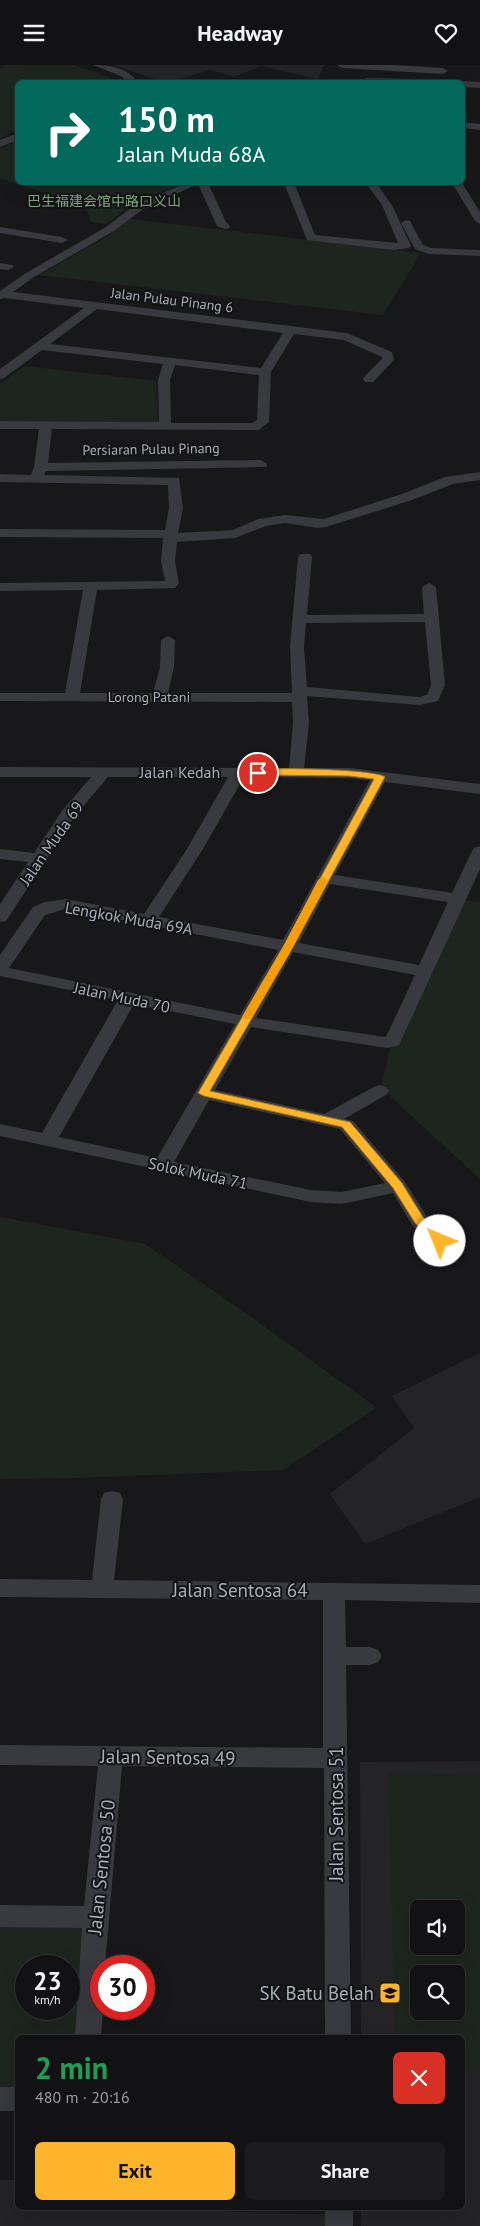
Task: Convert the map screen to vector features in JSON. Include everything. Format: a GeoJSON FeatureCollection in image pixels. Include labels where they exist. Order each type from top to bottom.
{"type":"FeatureCollection","features":[{"type":"Feature","properties":{"kind":"street"},"geometry":{"type":"LineString","coordinates":[[98,65],[126,75],[130,79],[128,80]]}},
{"type":"Feature","properties":{"kind":"street"},"geometry":{"type":"LineString","coordinates":[[342,65],[444,68],[440,80]]}},
{"type":"Feature","properties":{"kind":"street"},"geometry":{"type":"LineString","coordinates":[[465,84],[480,85]]}},
{"type":"Feature","properties":{"kind":"street"},"geometry":{"type":"LineString","coordinates":[[465,125],[480,127]]}},
{"type":"Feature","properties":{"kind":"street"},"geometry":{"type":"LineString","coordinates":[[0,144],[15,137]]}},
{"type":"Feature","properties":{"kind":"street"},"geometry":{"type":"LineString","coordinates":[[1,291],[13,287],[110,229],[139,207],[189,185]]}},
{"type":"Feature","properties":{"kind":"street"},"geometry":{"type":"LineString","coordinates":[[205,185],[221,224],[225,226]]}},
{"type":"Feature","properties":{"kind":"street"},"geometry":{"type":"LineString","coordinates":[[290,185],[311,238],[394,247],[405,246],[386,205],[373,185]]}},
{"type":"Feature","properties":{"kind":"street"},"geometry":{"type":"LineString","coordinates":[[384,185],[419,247],[429,251],[480,253]]}},
{"type":"Feature","properties":{"kind":"street"},"geometry":{"type":"LineString","coordinates":[[458,185],[480,221]]}},
{"type":"Feature","properties":{"kind":"street"},"geometry":{"type":"LineString","coordinates":[[0,230],[62,240]]}},
{"type":"Feature","properties":{"kind":"street","name":"Jalan Pulau Pinang 6"},"geometry":{"type":"LineString","coordinates":[[1,291],[94,306],[339,335],[388,355],[388,360],[369,379]]}},
{"type":"Feature","properties":{"kind":"street"},"geometry":{"type":"LineString","coordinates":[[0,375],[94,306]]}},
{"type":"Feature","properties":{"kind":"street"},"geometry":{"type":"LineString","coordinates":[[0,425],[255,427],[263,422],[265,372],[291,329]]}},
{"type":"Feature","properties":{"kind":"street"},"geometry":{"type":"LineString","coordinates":[[40,346],[265,372]]}},
{"type":"Feature","properties":{"kind":"street"},"geometry":{"type":"LineString","coordinates":[[165,427],[164,379],[170,361]]}},
{"type":"Feature","properties":{"kind":"street"},"geometry":{"type":"LineString","coordinates":[[39,473],[46,426]]}},
{"type":"Feature","properties":{"kind":"street","name":"Persiaran Pulau Pinang"},"geometry":{"type":"LineString","coordinates":[[0,478],[39,473],[261,464]]}},
{"type":"Feature","properties":{"kind":"street","name":"Persiaran Pulau Pinang"},"geometry":{"type":"LineString","coordinates":[[39,473],[174,481],[176,508],[171,536]]}},
{"type":"Feature","properties":{"kind":"street"},"geometry":{"type":"LineString","coordinates":[[0,533],[171,536],[235,534],[263,522],[285,519],[318,524],[326,523],[407,497],[450,480],[480,476]]}},
{"type":"Feature","properties":{"kind":"street"},"geometry":{"type":"LineString","coordinates":[[0,587],[170,585],[172,583],[168,562],[171,536]]}},
{"type":"Feature","properties":{"kind":"street"},"geometry":{"type":"LineString","coordinates":[[296,773],[301,723],[297,667],[299,619],[305,557]]}},
{"type":"Feature","properties":{"kind":"street"},"geometry":{"type":"LineString","coordinates":[[72,697],[91,587]]}},
{"type":"Feature","properties":{"kind":"street"},"geometry":{"type":"LineString","coordinates":[[299,619],[432,618],[429,587]]}},
{"type":"Feature","properties":{"kind":"street","name":"Lorong Patani"},"geometry":{"type":"LineString","coordinates":[[0,697],[160,697],[299,694],[374,699],[430,700],[436,693],[438,685],[432,618]]}},
{"type":"Feature","properties":{"kind":"street"},"geometry":{"type":"LineString","coordinates":[[160,697],[167,667],[168,640]]}},
{"type":"Feature","properties":{"kind":"street","name":"Jalan Kedah"},"geometry":{"type":"LineString","coordinates":[[0,772],[349,773],[480,789]]}},
{"type":"Feature","properties":{"kind":"street","name":"Jalan Muda 69"},"geometry":{"type":"LineString","coordinates":[[0,917],[68,814],[104,772]]}},
{"type":"Feature","properties":{"kind":"street"},"geometry":{"type":"LineString","coordinates":[[149,920],[195,849],[239,772]]}},
{"type":"Feature","properties":{"kind":"street"},"geometry":{"type":"LineString","coordinates":[[163,1165],[288,947],[380,777]]}},
{"type":"Feature","properties":{"kind":"street"},"geometry":{"type":"LineString","coordinates":[[424,971],[480,851]]}},
{"type":"Feature","properties":{"kind":"street"},"geometry":{"type":"LineString","coordinates":[[0,854],[40,859]]}},
{"type":"Feature","properties":{"kind":"street"},"geometry":{"type":"LineString","coordinates":[[324,878],[459,899]]}},
{"type":"Feature","properties":{"kind":"street","name":"Lengkok Muda 69A"},"geometry":{"type":"LineString","coordinates":[[0,970],[39,911],[51,905],[66,904],[424,971]]}},
{"type":"Feature","properties":{"kind":"street","name":"Jalan Muda 70"},"geometry":{"type":"LineString","coordinates":[[0,970],[244,1021],[387,1043],[394,1039],[424,971]]}},
{"type":"Feature","properties":{"kind":"street"},"geometry":{"type":"LineString","coordinates":[[46,1141],[128,998]]}},
{"type":"Feature","properties":{"kind":"street"},"geometry":{"type":"LineString","coordinates":[[327,1120],[380,1091]]}},
{"type":"Feature","properties":{"kind":"street"},"geometry":{"type":"LineString","coordinates":[[204,1093],[346,1125],[398,1185],[419,1220],[450,1251]]}},
{"type":"Feature","properties":{"kind":"street","name":"Solok Muda 71"},"geometry":{"type":"LineString","coordinates":[[0,1129],[46,1141],[326,1198],[342,1197],[398,1185]]}},
{"type":"Feature","properties":{"kind":"street"},"geometry":{"type":"LineString","coordinates":[[102,1589],[112,1499]]}},
{"type":"Feature","properties":{"kind":"street","name":"Jalan Sentosa 64"},"geometry":{"type":"LineString","coordinates":[[0,1588],[480,1594]]}},
{"type":"Feature","properties":{"kind":"street","name":"Jalan Sentosa 51"},"geometry":{"type":"LineString","coordinates":[[334,1591],[338,2035]]}},
{"type":"Feature","properties":{"kind":"street"},"geometry":{"type":"LineString","coordinates":[[336,1656],[370,1656]]}},
{"type":"Feature","properties":{"kind":"street","name":"Jalan Sentosa 49"},"geometry":{"type":"LineString","coordinates":[[0,1755],[336,1758]]}},
{"type":"Feature","properties":{"kind":"street","name":"Jalan Sentosa 50"},"geometry":{"type":"LineString","coordinates":[[88,2035],[96,1917],[111,1756]]}},
{"type":"Feature","properties":{"kind":"street"},"geometry":{"type":"LineString","coordinates":[[0,1916],[96,1917]]}},
{"type":"Feature","properties":{"kind":"street"},"geometry":{"type":"LineString","coordinates":[[0,2099],[15,2099]]}},
{"type":"Feature","properties":{"kind":"street"},"geometry":{"type":"LineString","coordinates":[[339,2210],[339,2226]]}},
{"type":"Feature","properties":{"kind":"shaded area"},"geometry":{"type":"Polygon","coordinates":[[[113,65],[324,65],[318,79],[261,66],[234,77],[210,70],[177,80],[158,80],[113,65]]]}},
{"type":"Feature","properties":{"kind":"shaded area"},"geometry":{"type":"Polygon","coordinates":[[[480,1353],[480,1497],[365,1544],[330,1494],[414,1428],[392,1396],[480,1353]]]}},
{"type":"Feature","properties":{"kind":"shaded area","name":"SK Batu Belah"},"geometry":{"type":"Polygon","coordinates":[[[480,1761],[480,2226],[361,2226],[361,2210],[465,2210],[465,2035],[361,2035],[360,1762],[480,1761]]]}},
{"type":"Feature","properties":{"kind":"shaded area"},"geometry":{"type":"Polygon","coordinates":[[[0,2180],[15,2180],[15,2210],[177,2210],[330,2215],[330,2226],[0,2226],[0,2180]]]}},
{"type":"Feature","properties":{"kind":"green space"},"geometry":{"type":"Polygon","coordinates":[[[7,65],[74,65],[116,80],[15,80],[15,131],[0,139],[0,69],[7,65]]]}},
{"type":"Feature","properties":{"kind":"green space","name":"巴生福建会馆中路口义山"},"geometry":{"type":"Polygon","coordinates":[[[15,141],[15,183],[0,178],[0,149],[15,141]]]}},
{"type":"Feature","properties":{"kind":"green space","name":"巴生福建会馆中路口义山"},"geometry":{"type":"Polygon","coordinates":[[[21,185],[180,185],[126,209],[106,224],[91,222],[87,211],[68,201],[21,185]]]}},
{"type":"Feature","properties":{"kind":"green space"},"geometry":{"type":"Polygon","coordinates":[[[130,219],[421,253],[383,315],[39,275],[108,236],[130,219]]]}},
{"type":"Feature","properties":{"kind":"green space"},"geometry":{"type":"Polygon","coordinates":[[[25,366],[156,381],[158,422],[0,421],[0,384],[25,366]]]}},
{"type":"Feature","properties":{"kind":"green space"},"geometry":{"type":"Polygon","coordinates":[[[458,900],[480,902],[480,1179],[381,1088],[390,1048],[458,900]]]}},
{"type":"Feature","properties":{"kind":"green space"},"geometry":{"type":"Polygon","coordinates":[[[0,1217],[145,1244],[243,1311],[377,1408],[282,1470],[0,1479],[0,1217]]]}},
{"type":"Feature","properties":{"kind":"green space"},"geometry":{"type":"Polygon","coordinates":[[[388,1773],[480,1775],[480,2071],[465,2070],[465,2035],[395,2035],[388,1773]]]}},
{"type":"Feature","properties":{"kind":"green space"},"geometry":{"type":"Polygon","coordinates":[[[0,1916],[95,1917],[93,1955],[90,1955],[88,2035],[15,2035],[15,2099],[0,2099],[0,1916]]]}},
{"type":"Feature","properties":{"kind":"slow traffic"},"geometry":{"type":"LineString","coordinates":[[247,1017],[288,947],[323,880]]}},
{"type":"Feature","properties":{"kind":"place","name":"SK Batu Belah"},"geometry":{"type":"Point","coordinates":[390,1993]}},
{"type":"Feature","properties":{"kind":"route"},"geometry":{"type":"LineString","coordinates":[[258,773],[349,773],[380,777],[288,947],[204,1093],[346,1125],[398,1185],[419,1220],[440,1241]]}}]}
